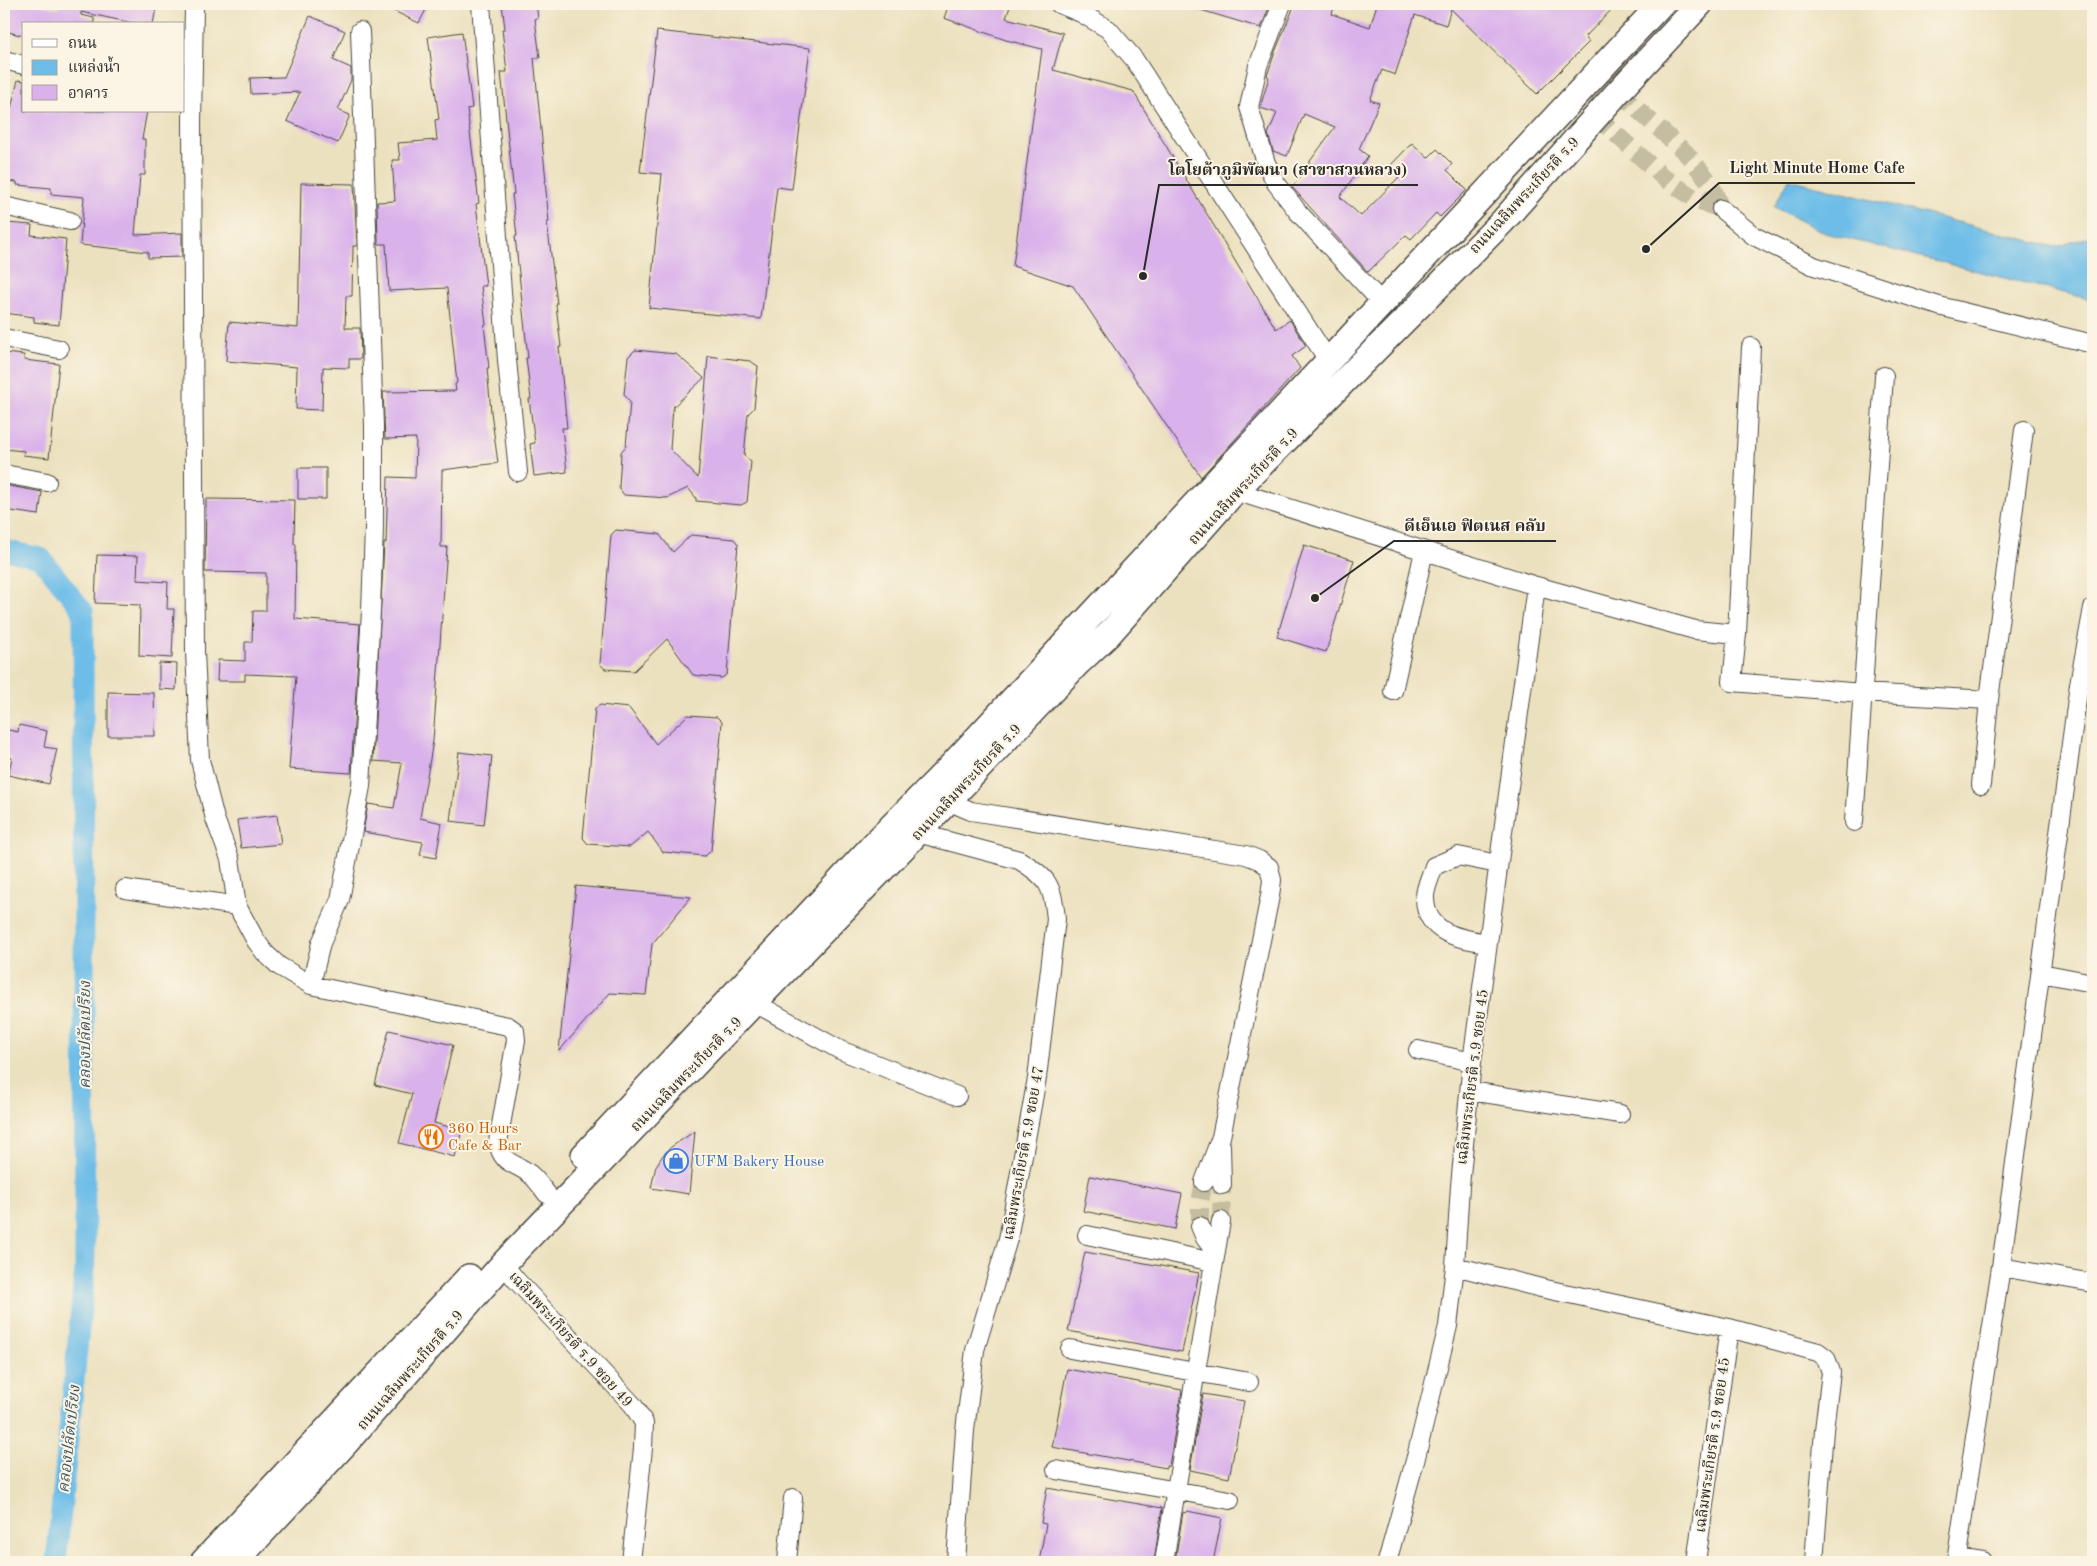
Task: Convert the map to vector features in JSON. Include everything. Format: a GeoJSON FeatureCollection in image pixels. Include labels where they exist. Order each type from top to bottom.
{"type":"FeatureCollection","features":[{"type":"Feature","properties":{"kind":"main road","name":"ถนนเฉลิมพระเกียรติ ร.9"},"geometry":{"type":"LineString","coordinates":[[203,1562],[878,840],[964,752],[1661,4]]}},
{"type":"Feature","properties":{"kind":"main road","name":"ถนนเฉลิมพระเกียรติ ร.9"},"geometry":{"type":"LineString","coordinates":[[235,1562],[344,1446],[503,1264],[918,833],[1078,663],[1108,635],[1235,491],[1502,222],[1607,104],[1700,4]]}},
{"type":"Feature","properties":{"kind":"street"},"geometry":{"type":"LineString","coordinates":[[481,4],[507,360],[518,472]]}},
{"type":"Feature","properties":{"kind":"street"},"geometry":{"type":"LineString","coordinates":[[1059,4],[1081,13],[1108,29],[1134,59],[1328,360]]}},
{"type":"Feature","properties":{"kind":"street"},"geometry":{"type":"LineString","coordinates":[[1282,4],[1258,66],[1249,107],[1266,163],[1276,183],[1298,212],[1382,303]]}},
{"type":"Feature","properties":{"kind":"street"},"geometry":{"type":"LineString","coordinates":[[194,7],[192,122],[195,651],[200,760],[215,819],[230,859],[237,906],[256,941],[265,953],[279,966],[311,985],[508,1026],[515,1030],[516,1040],[498,1142],[500,1152],[506,1161],[531,1174],[547,1194]]}},
{"type":"Feature","properties":{"kind":"street"},"geometry":{"type":"LineString","coordinates":[[311,985],[321,943],[340,900],[360,786],[371,611],[374,528],[374,425],[360,31]]}},
{"type":"Feature","properties":{"kind":"street"},"geometry":{"type":"LineString","coordinates":[[4,60],[22,64]]}},
{"type":"Feature","properties":{"kind":"street"},"geometry":{"type":"LineString","coordinates":[[4,206],[70,221]]}},
{"type":"Feature","properties":{"kind":"street"},"geometry":{"type":"LineString","coordinates":[[1721,209],[1754,236],[1814,266],[1940,306],[2093,344]]}},
{"type":"Feature","properties":{"kind":"street"},"geometry":{"type":"LineString","coordinates":[[4,338],[59,349]]}},
{"type":"Feature","properties":{"kind":"street"},"geometry":{"type":"LineString","coordinates":[[1751,347],[1737,634],[1732,682],[1862,693],[1989,700]]}},
{"type":"Feature","properties":{"kind":"street"},"geometry":{"type":"LineString","coordinates":[[1854,822],[1884,376]]}},
{"type":"Feature","properties":{"kind":"street"},"geometry":{"type":"LineString","coordinates":[[1981,784],[1989,700],[2024,430]]}},
{"type":"Feature","properties":{"kind":"street"},"geometry":{"type":"LineString","coordinates":[[4,474],[47,482]]}},
{"type":"Feature","properties":{"kind":"street"},"geometry":{"type":"LineString","coordinates":[[1235,491],[1536,586],[1695,630],[1737,634]]}},
{"type":"Feature","properties":{"kind":"street"},"geometry":{"type":"LineString","coordinates":[[1393,691],[1424,551]]}},
{"type":"Feature","properties":{"kind":"street","name":"เฉลิมพระเกียรติ ร.9 ซอย 45"},"geometry":{"type":"LineString","coordinates":[[1387,1562],[1416,1457],[1448,1326],[1455,1266],[1460,1186],[1472,1062],[1536,586]]}},
{"type":"Feature","properties":{"kind":"street"},"geometry":{"type":"LineString","coordinates":[[1982,1562],[1956,1560],[2001,1267],[2041,974],[2086,685],[2093,608]]}},
{"type":"Feature","properties":{"kind":"street"},"geometry":{"type":"LineString","coordinates":[[948,801],[971,810],[1246,855],[1260,860],[1269,867],[1272,880],[1270,896],[1221,1138],[1204,1182]]}},
{"type":"Feature","properties":{"kind":"street","name":"เฉลิมพระเกียรติ ร.9 ซอย 47"},"geometry":{"type":"LineString","coordinates":[[918,833],[1019,860],[1034,868],[1046,881],[1054,895],[1056,919],[1037,1078],[1008,1239],[975,1350],[965,1430],[956,1562]]}},
{"type":"Feature","properties":{"kind":"street"},"geometry":{"type":"LineString","coordinates":[[1488,943],[1457,938],[1435,925],[1428,915],[1425,898],[1434,866],[1458,856],[1498,864]]}},
{"type":"Feature","properties":{"kind":"street"},"geometry":{"type":"LineString","coordinates":[[125,889],[237,906]]}},
{"type":"Feature","properties":{"kind":"street"},"geometry":{"type":"LineString","coordinates":[[2041,974],[2093,983]]}},
{"type":"Feature","properties":{"kind":"street"},"geometry":{"type":"LineString","coordinates":[[755,1003],[840,1050],[957,1096]]}},
{"type":"Feature","properties":{"kind":"street"},"geometry":{"type":"LineString","coordinates":[[1418,1050],[1472,1062]]}},
{"type":"Feature","properties":{"kind":"street"},"geometry":{"type":"LineString","coordinates":[[1470,1091],[1620,1114]]}},
{"type":"Feature","properties":{"kind":"street"},"geometry":{"type":"LineString","coordinates":[[1221,1138],[1222,1185]]}},
{"type":"Feature","properties":{"kind":"street"},"geometry":{"type":"LineString","coordinates":[[1164,1562],[1221,1222]]}},
{"type":"Feature","properties":{"kind":"street"},"geometry":{"type":"LineString","coordinates":[[1200,1226],[1214,1257]]}},
{"type":"Feature","properties":{"kind":"street"},"geometry":{"type":"LineString","coordinates":[[1087,1236],[1214,1257]]}},
{"type":"Feature","properties":{"kind":"street","name":"เฉลิมพระเกียรติ ร.9 ซอย 49"},"geometry":{"type":"LineString","coordinates":[[503,1264],[633,1405],[644,1423],[631,1562]]}},
{"type":"Feature","properties":{"kind":"street"},"geometry":{"type":"LineString","coordinates":[[1455,1266],[1541,1288],[1729,1328],[1818,1352],[1826,1358],[1831,1372],[1824,1430],[1814,1562]]}},
{"type":"Feature","properties":{"kind":"street"},"geometry":{"type":"LineString","coordinates":[[2001,1267],[2093,1283]]}},
{"type":"Feature","properties":{"kind":"street","name":"เฉลิมพระเกียรติ ร.9 ซอย 45"},"geometry":{"type":"LineString","coordinates":[[1696,1562],[1729,1328]]}},
{"type":"Feature","properties":{"kind":"street"},"geometry":{"type":"LineString","coordinates":[[1070,1349],[1249,1382]]}},
{"type":"Feature","properties":{"kind":"street"},"geometry":{"type":"LineString","coordinates":[[1056,1470],[1230,1500]]}},
{"type":"Feature","properties":{"kind":"street"},"geometry":{"type":"LineString","coordinates":[[787,1562],[793,1498]]}},
{"type":"Feature","properties":{"kind":"water"},"geometry":{"type":"Polygon","coordinates":[[[1789,179],[2055,247],[2093,236],[2093,300],[1825,233],[1774,207],[1789,179]]]}},
{"type":"Feature","properties":{"kind":"building"},"geometry":{"type":"Polygon","coordinates":[[[4,4],[37,4],[59,9],[60,4],[157,4],[153,22],[128,22],[81,12],[81,15],[94,18],[94,22],[22,22],[22,36],[4,31],[4,4]]]}},
{"type":"Feature","properties":{"kind":"building"},"geometry":{"type":"Polygon","coordinates":[[[379,4],[429,4],[419,23],[379,4]]]}},
{"type":"Feature","properties":{"kind":"building"},"geometry":{"type":"Polygon","coordinates":[[[502,4],[536,4],[538,18],[535,19],[540,58],[534,58],[546,181],[549,222],[547,222],[557,304],[567,428],[562,428],[567,472],[534,476],[530,444],[535,443],[529,399],[531,399],[526,358],[528,358],[515,236],[517,236],[512,194],[514,194],[501,72],[507,72],[502,29],[505,29],[502,4]]]}},
{"type":"Feature","properties":{"kind":"building"},"geometry":{"type":"Polygon","coordinates":[[[949,4],[1011,4],[1006,18],[1063,33],[1053,70],[1133,91],[1276,329],[1290,320],[1306,346],[1292,356],[1300,368],[1201,477],[1073,286],[1013,266],[1042,49],[1006,40],[944,18],[949,4]]]}},
{"type":"Feature","properties":{"kind":"building"},"geometry":{"type":"Polygon","coordinates":[[[1195,4],[1270,5],[1261,28],[1194,8],[1195,4]]]}},
{"type":"Feature","properties":{"kind":"building"},"geometry":{"type":"Polygon","coordinates":[[[1295,4],[1335,4],[1332,14],[1370,27],[1377,4],[1617,4],[1585,37],[1589,42],[1537,94],[1451,9],[1446,25],[1415,15],[1395,75],[1382,70],[1370,100],[1379,103],[1359,149],[1368,156],[1340,197],[1361,216],[1399,177],[1389,167],[1412,143],[1428,158],[1437,149],[1452,164],[1447,170],[1467,190],[1440,217],[1436,213],[1411,239],[1406,235],[1368,272],[1292,187],[1310,165],[1308,164],[1335,127],[1304,114],[1287,156],[1273,151],[1268,134],[1277,113],[1260,108],[1269,77],[1267,76],[1275,52],[1295,4]]]}},
{"type":"Feature","properties":{"kind":"building"},"geometry":{"type":"Polygon","coordinates":[[[310,16],[345,31],[333,60],[351,68],[351,80],[338,110],[350,115],[338,143],[287,121],[300,92],[251,94],[250,78],[284,77],[310,16]]]}},
{"type":"Feature","properties":{"kind":"building"},"geometry":{"type":"Polygon","coordinates":[[[657,31],[810,48],[792,189],[777,187],[761,319],[649,308],[662,174],[640,172],[657,31]]]}},
{"type":"Feature","properties":{"kind":"building"},"geometry":{"type":"Polygon","coordinates":[[[462,32],[472,108],[467,109],[479,203],[476,204],[486,286],[481,286],[486,325],[484,325],[489,368],[487,368],[491,412],[498,463],[442,470],[441,547],[447,547],[433,741],[420,818],[442,823],[436,858],[420,855],[423,842],[363,832],[368,804],[394,808],[402,763],[373,761],[388,477],[415,478],[416,438],[385,439],[383,392],[456,391],[455,384],[457,383],[447,288],[389,291],[386,244],[378,244],[377,202],[395,201],[392,160],[400,160],[398,143],[437,140],[435,120],[439,119],[428,37],[462,32]]]}},
{"type":"Feature","properties":{"kind":"building"},"geometry":{"type":"Polygon","coordinates":[[[18,80],[22,81],[22,112],[147,112],[142,139],[145,139],[145,175],[140,175],[135,235],[182,233],[182,257],[148,258],[148,252],[80,245],[84,197],[51,194],[51,188],[17,185],[17,182],[4,181],[4,137],[18,80]]]}},
{"type":"Feature","properties":{"kind":"building"},"geometry":{"type":"Polygon","coordinates":[[[301,183],[354,184],[357,246],[353,246],[352,296],[346,296],[345,328],[360,328],[361,359],[349,359],[349,368],[323,367],[322,410],[296,409],[297,367],[226,361],[229,322],[298,328],[301,183]]]}},
{"type":"Feature","properties":{"kind":"building"},"geometry":{"type":"Polygon","coordinates":[[[7,223],[32,225],[31,235],[66,239],[59,325],[34,322],[34,317],[4,313],[4,263],[7,223]]]}},
{"type":"Feature","properties":{"kind":"building"},"geometry":{"type":"Polygon","coordinates":[[[635,350],[676,354],[704,378],[673,407],[670,449],[698,478],[708,356],[750,361],[758,366],[754,408],[748,414],[744,456],[751,462],[747,502],[741,505],[696,501],[696,498],[688,488],[667,498],[624,495],[619,488],[621,452],[626,446],[630,402],[624,394],[628,357],[635,350]]]}},
{"type":"Feature","properties":{"kind":"building"},"geometry":{"type":"Polygon","coordinates":[[[4,353],[24,355],[24,360],[59,364],[49,458],[23,455],[24,451],[4,449],[4,353]]]}},
{"type":"Feature","properties":{"kind":"building"},"geometry":{"type":"Polygon","coordinates":[[[298,468],[326,468],[326,499],[298,499],[298,468]]]}},
{"type":"Feature","properties":{"kind":"building"},"geometry":{"type":"Polygon","coordinates":[[[4,485],[42,492],[39,515],[4,510],[4,485]]]}},
{"type":"Feature","properties":{"kind":"building"},"geometry":{"type":"Polygon","coordinates":[[[206,499],[295,500],[295,619],[360,624],[351,773],[289,769],[296,676],[245,674],[245,681],[217,681],[218,660],[245,661],[245,642],[252,642],[253,611],[266,611],[266,573],[205,572],[206,499]]]}},
{"type":"Feature","properties":{"kind":"building"},"geometry":{"type":"Polygon","coordinates":[[[616,530],[659,534],[673,552],[691,535],[734,539],[738,544],[727,674],[722,678],[693,675],[667,639],[634,671],[605,669],[600,664],[611,535],[616,530]]]}},
{"type":"Feature","properties":{"kind":"building"},"geometry":{"type":"Polygon","coordinates":[[[1304,545],[1354,560],[1326,652],[1277,637],[1304,545]]]}},
{"type":"Feature","properties":{"kind":"building"},"geometry":{"type":"Polygon","coordinates":[[[97,555],[138,556],[137,580],[168,582],[167,609],[174,609],[172,658],[139,656],[140,605],[95,603],[97,555]]]}},
{"type":"Feature","properties":{"kind":"building"},"geometry":{"type":"Polygon","coordinates":[[[159,663],[177,664],[176,690],[159,689],[159,663]]]}},
{"type":"Feature","properties":{"kind":"building"},"geometry":{"type":"Polygon","coordinates":[[[108,692],[154,693],[155,736],[108,736],[108,692]]]}},
{"type":"Feature","properties":{"kind":"building"},"geometry":{"type":"Polygon","coordinates":[[[600,705],[629,708],[656,744],[688,715],[717,717],[722,722],[711,851],[705,856],[663,852],[648,832],[630,847],[588,844],[583,838],[595,709],[600,705]]]}},
{"type":"Feature","properties":{"kind":"building"},"geometry":{"type":"Polygon","coordinates":[[[19,725],[47,731],[44,747],[57,749],[49,784],[8,775],[12,758],[4,756],[4,729],[18,732],[19,725]]]}},
{"type":"Feature","properties":{"kind":"building"},"geometry":{"type":"Polygon","coordinates":[[[459,752],[492,756],[484,825],[450,821],[459,752]]]}},
{"type":"Feature","properties":{"kind":"building"},"geometry":{"type":"Polygon","coordinates":[[[277,815],[281,844],[241,848],[237,820],[277,815]]]}},
{"type":"Feature","properties":{"kind":"building"},"geometry":{"type":"Polygon","coordinates":[[[576,886],[691,897],[652,944],[646,995],[610,993],[559,1051],[576,886]]]}},
{"type":"Feature","properties":{"kind":"building"},"geometry":{"type":"Polygon","coordinates":[[[389,1030],[453,1045],[434,1123],[462,1130],[455,1157],[399,1143],[412,1094],[375,1085],[389,1030]]]}},
{"type":"Feature","properties":{"kind":"building","name":"UFM Bakery House"},"geometry":{"type":"Polygon","coordinates":[[[695,1131],[689,1194],[651,1188],[656,1166],[663,1155],[671,1147],[695,1131]]]}},
{"type":"Feature","properties":{"kind":"building"},"geometry":{"type":"Polygon","coordinates":[[[1090,1176],[1182,1194],[1175,1229],[1083,1211],[1090,1176]]]}},
{"type":"Feature","properties":{"kind":"building"},"geometry":{"type":"Polygon","coordinates":[[[1085,1252],[1199,1273],[1182,1352],[1068,1331],[1085,1252]]]}},
{"type":"Feature","properties":{"kind":"building"},"geometry":{"type":"Polygon","coordinates":[[[1067,1369],[1182,1390],[1169,1466],[1166,1466],[1166,1468],[1052,1447],[1067,1369]]]}},
{"type":"Feature","properties":{"kind":"building"},"geometry":{"type":"Polygon","coordinates":[[[1203,1394],[1244,1401],[1229,1478],[1190,1470],[1203,1394]]]}},
{"type":"Feature","properties":{"kind":"building"},"geometry":{"type":"Polygon","coordinates":[[[1047,1488],[1162,1508],[1154,1562],[1039,1562],[1046,1524],[1041,1523],[1047,1488]]]}},
{"type":"Feature","properties":{"kind":"building"},"geometry":{"type":"Polygon","coordinates":[[[1187,1511],[1222,1518],[1213,1562],[1175,1562],[1183,1512],[1186,1513],[1187,1511]]]}},
{"type":"Feature","properties":{"kind":"waterway","name":"คลองปลัดเปรียง"},"geometry":{"type":"LineString","coordinates":[[4,550],[41,558],[83,611],[85,1269],[56,1562]]}},
{"type":"Feature","properties":{"kind":"tunnel"},"geometry":{"type":"LineString","coordinates":[[1618,92],[1686,153],[1711,184],[1721,209]]}},
{"type":"Feature","properties":{"kind":"tunnel"},"geometry":{"type":"LineString","coordinates":[[1596,116],[1663,177],[1698,201],[1721,209]]}},
{"type":"Feature","properties":{"kind":"tunnel"},"geometry":{"type":"LineString","coordinates":[[1200,1226],[1200,1202],[1204,1182]]}},
{"type":"Feature","properties":{"kind":"tunnel"},"geometry":{"type":"LineString","coordinates":[[1221,1221],[1222,1185]]}},
{"type":"Feature","properties":{"kind":"place","name":"Light Minute Home Cafe"},"geometry":{"type":"Point","coordinates":[1646,249]}},
{"type":"Feature","properties":{"kind":"place","name":"โตโยต้าภูมิพัฒนา (สาขาสวนหลวง)"},"geometry":{"type":"Point","coordinates":[1143,276]}},
{"type":"Feature","properties":{"kind":"place","name":"ดีเอ็นเอ ฟิตเนส คลับ"},"geometry":{"type":"Point","coordinates":[1315,598]}},
{"type":"Feature","properties":{"kind":"place","name":"360 Hours Cafe & Bar"},"geometry":{"type":"Point","coordinates":[431,1137]}},
{"type":"Feature","properties":{"kind":"place","name":"UFM Bakery House"},"geometry":{"type":"Point","coordinates":[676,1161]}}]}
